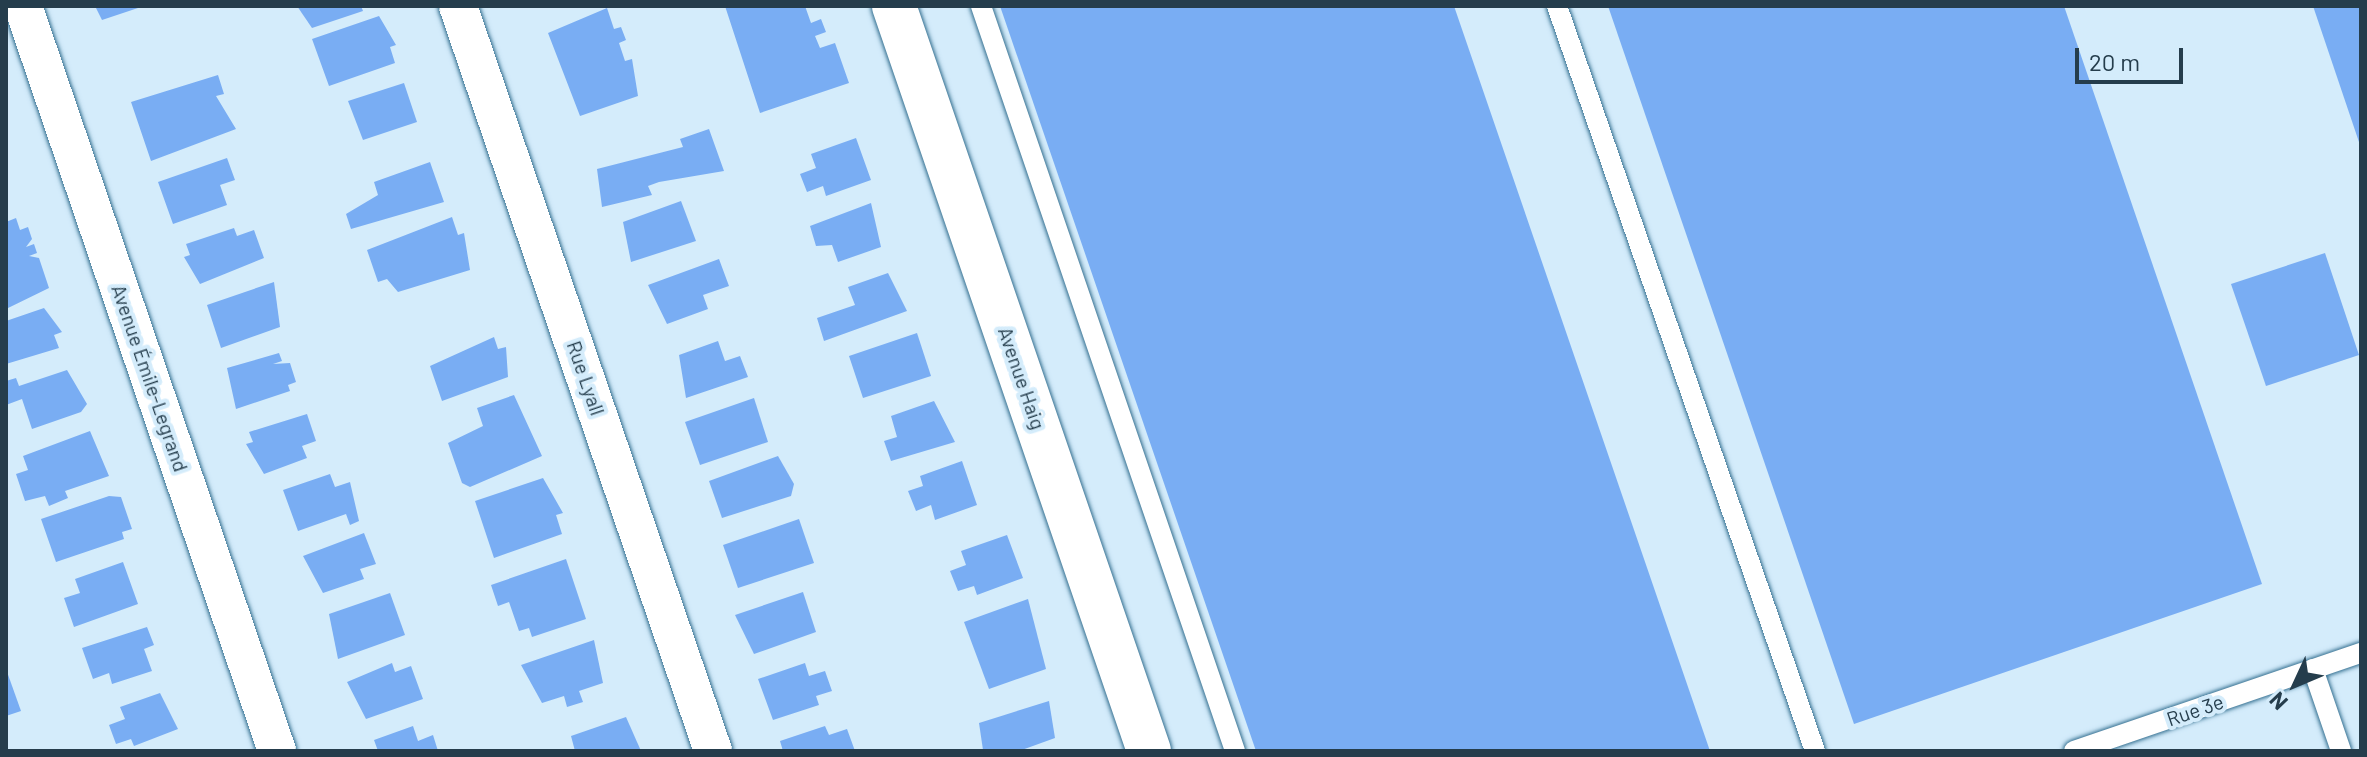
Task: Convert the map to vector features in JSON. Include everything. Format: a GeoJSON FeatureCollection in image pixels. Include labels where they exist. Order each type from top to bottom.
{"type":"FeatureCollection","features":[{"type":"Feature","properties":{"kind":"street","name":"Avenue Émile-Legrand"},"geometry":{"type":"LineString","coordinates":[[23,6],[277,751]]}},
{"type":"Feature","properties":{"kind":"street","name":"Rue Lyall"},"geometry":{"type":"LineString","coordinates":[[458,6],[713,751]]}},
{"type":"Feature","properties":{"kind":"street","name":"Avenue Haig"},"geometry":{"type":"LineString","coordinates":[[894,6],[1149,751]]}},
{"type":"Feature","properties":{"kind":"lane"},"geometry":{"type":"LineString","coordinates":[[981,6],[1235,751]]}},
{"type":"Feature","properties":{"kind":"lane"},"geometry":{"type":"LineString","coordinates":[[1557,6],[1815,751]]}},
{"type":"Feature","properties":{"kind":"lane","name":"Rue 3e"},"geometry":{"type":"LineString","coordinates":[[2074,751],[2361,653]]}},
{"type":"Feature","properties":{"kind":"lane"},"geometry":{"type":"LineString","coordinates":[[2313,669],[2341,751]]}},
{"type":"Feature","properties":{"kind":"building"},"geometry":{"type":"Polygon","coordinates":[[[95,6],[141,6],[141,7],[102,20],[95,6]]]}},
{"type":"Feature","properties":{"kind":"building"},"geometry":{"type":"Polygon","coordinates":[[[297,6],[361,6],[363,11],[312,28],[297,6]]]}},
{"type":"Feature","properties":{"kind":"building"},"geometry":{"type":"Polygon","coordinates":[[[725,6],[805,6],[811,23],[821,19],[826,32],[815,36],[820,48],[835,43],[849,83],[760,113],[725,6]]]}},
{"type":"Feature","properties":{"kind":"building"},"geometry":{"type":"Polygon","coordinates":[[[1000,6],[1454,6],[1710,751],[1256,751],[1000,6]]]}},
{"type":"Feature","properties":{"kind":"building"},"geometry":{"type":"Polygon","coordinates":[[[1608,6],[2064,6],[2262,584],[1854,724],[1608,6]]]}},
{"type":"Feature","properties":{"kind":"building"},"geometry":{"type":"Polygon","coordinates":[[[2313,6],[2361,6],[2361,145],[2360,145],[2313,6]]]}},
{"type":"Feature","properties":{"kind":"building"},"geometry":{"type":"Polygon","coordinates":[[[607,8],[614,29],[621,27],[626,40],[619,43],[625,61],[632,59],[638,96],[580,116],[548,33],[607,8]]]}},
{"type":"Feature","properties":{"kind":"building"},"geometry":{"type":"Polygon","coordinates":[[[379,16],[396,45],[390,47],[395,63],[329,86],[312,39],[379,16]]]}},
{"type":"Feature","properties":{"kind":"building"},"geometry":{"type":"Polygon","coordinates":[[[218,75],[224,94],[216,96],[236,129],[151,161],[131,102],[218,75]]]}},
{"type":"Feature","properties":{"kind":"building"},"geometry":{"type":"Polygon","coordinates":[[[404,83],[417,122],[363,140],[348,101],[404,83]]]}},
{"type":"Feature","properties":{"kind":"building"},"geometry":{"type":"Polygon","coordinates":[[[709,129],[724,171],[659,182],[648,186],[652,195],[602,207],[597,169],[683,147],[680,139],[709,129]]]}},
{"type":"Feature","properties":{"kind":"building"},"geometry":{"type":"Polygon","coordinates":[[[856,138],[871,180],[826,196],[823,186],[807,192],[800,174],[816,168],[811,154],[856,138]]]}},
{"type":"Feature","properties":{"kind":"building"},"geometry":{"type":"Polygon","coordinates":[[[227,158],[235,180],[220,185],[227,205],[173,224],[158,182],[227,158]]]}},
{"type":"Feature","properties":{"kind":"building"},"geometry":{"type":"Polygon","coordinates":[[[430,162],[444,202],[351,229],[346,214],[378,195],[374,182],[430,162]]]}},
{"type":"Feature","properties":{"kind":"building"},"geometry":{"type":"Polygon","coordinates":[[[681,201],[696,241],[631,262],[623,222],[681,201]]]}},
{"type":"Feature","properties":{"kind":"building"},"geometry":{"type":"Polygon","coordinates":[[[871,203],[881,247],[838,262],[832,245],[816,246],[810,226],[871,203]]]}},
{"type":"Feature","properties":{"kind":"building"},"geometry":{"type":"Polygon","coordinates":[[[452,217],[458,235],[464,233],[470,270],[398,292],[387,279],[378,282],[367,250],[452,217]]]}},
{"type":"Feature","properties":{"kind":"building"},"geometry":{"type":"Polygon","coordinates":[[[16,218],[20,230],[28,227],[32,239],[26,247],[34,244],[37,253],[29,256],[39,258],[49,288],[6,309],[6,222],[16,218]]]}},
{"type":"Feature","properties":{"kind":"building"},"geometry":{"type":"Polygon","coordinates":[[[234,228],[237,236],[254,230],[264,258],[200,284],[184,257],[190,255],[186,244],[234,228]]]}},
{"type":"Feature","properties":{"kind":"building"},"geometry":{"type":"Polygon","coordinates":[[[2325,253],[2359,355],[2266,386],[2231,284],[2325,253]]]}},
{"type":"Feature","properties":{"kind":"building"},"geometry":{"type":"Polygon","coordinates":[[[719,259],[729,286],[703,295],[708,309],[667,324],[648,285],[719,259]]]}},
{"type":"Feature","properties":{"kind":"building"},"geometry":{"type":"Polygon","coordinates":[[[888,273],[907,311],[824,341],[817,318],[855,305],[848,287],[888,273]]]}},
{"type":"Feature","properties":{"kind":"building"},"geometry":{"type":"Polygon","coordinates":[[[274,282],[280,327],[221,348],[207,305],[274,282]]]}},
{"type":"Feature","properties":{"kind":"building"},"geometry":{"type":"Polygon","coordinates":[[[44,308],[62,332],[54,335],[59,348],[6,364],[6,321],[44,308]]]}},
{"type":"Feature","properties":{"kind":"building"},"geometry":{"type":"Polygon","coordinates":[[[917,333],[931,376],[863,398],[849,356],[917,333]]]}},
{"type":"Feature","properties":{"kind":"building"},"geometry":{"type":"Polygon","coordinates":[[[494,337],[498,349],[506,347],[508,377],[442,401],[430,366],[494,337]]]}},
{"type":"Feature","properties":{"kind":"building"},"geometry":{"type":"Polygon","coordinates":[[[718,341],[725,361],[740,356],[748,377],[686,398],[679,355],[718,341]]]}},
{"type":"Feature","properties":{"kind":"building"},"geometry":{"type":"Polygon","coordinates":[[[279,353],[282,361],[273,364],[290,363],[296,382],[288,385],[290,391],[236,409],[227,368],[279,353]]]}},
{"type":"Feature","properties":{"kind":"building"},"geometry":{"type":"Polygon","coordinates":[[[67,370],[87,404],[81,412],[32,429],[22,399],[6,405],[6,381],[16,378],[19,386],[67,370]]]}},
{"type":"Feature","properties":{"kind":"building"},"geometry":{"type":"Polygon","coordinates":[[[514,395],[542,456],[470,487],[462,483],[448,443],[483,426],[477,408],[514,395]]]}},
{"type":"Feature","properties":{"kind":"building"},"geometry":{"type":"Polygon","coordinates":[[[754,398],[768,442],[700,465],[685,422],[754,398]]]}},
{"type":"Feature","properties":{"kind":"building"},"geometry":{"type":"Polygon","coordinates":[[[934,401],[955,442],[891,461],[884,441],[897,437],[891,416],[934,401]]]}},
{"type":"Feature","properties":{"kind":"building"},"geometry":{"type":"Polygon","coordinates":[[[307,414],[316,441],[302,446],[307,458],[264,474],[246,444],[253,442],[249,432],[307,414]]]}},
{"type":"Feature","properties":{"kind":"building"},"geometry":{"type":"Polygon","coordinates":[[[90,431],[109,476],[65,491],[68,498],[49,506],[45,496],[25,501],[16,474],[28,470],[23,456],[90,431]]]}},
{"type":"Feature","properties":{"kind":"building"},"geometry":{"type":"Polygon","coordinates":[[[778,456],[794,484],[791,496],[722,518],[709,481],[778,456]]]}},
{"type":"Feature","properties":{"kind":"building"},"geometry":{"type":"Polygon","coordinates":[[[962,461],[977,505],[935,520],[931,505],[916,511],[908,491],[923,486],[920,476],[962,461]]]}},
{"type":"Feature","properties":{"kind":"building"},"geometry":{"type":"Polygon","coordinates":[[[330,474],[335,487],[350,482],[359,521],[350,525],[346,514],[298,531],[283,490],[330,474]]]}},
{"type":"Feature","properties":{"kind":"building"},"geometry":{"type":"Polygon","coordinates":[[[543,478],[563,513],[556,515],[562,534],[494,558],[475,501],[543,478]]]}},
{"type":"Feature","properties":{"kind":"building"},"geometry":{"type":"Polygon","coordinates":[[[109,496],[121,497],[132,529],[122,532],[124,539],[56,562],[41,519],[109,496]]]}},
{"type":"Feature","properties":{"kind":"building"},"geometry":{"type":"Polygon","coordinates":[[[799,519],[814,563],[738,588],[723,545],[799,519]]]}},
{"type":"Feature","properties":{"kind":"building"},"geometry":{"type":"Polygon","coordinates":[[[364,533],[376,564],[360,569],[364,579],[323,593],[303,556],[364,533]]]}},
{"type":"Feature","properties":{"kind":"building"},"geometry":{"type":"Polygon","coordinates":[[[1007,535],[1023,578],[977,595],[974,586],[958,591],[950,571],[966,565],[961,551],[1007,535]]]}},
{"type":"Feature","properties":{"kind":"building"},"geometry":{"type":"Polygon","coordinates":[[[566,559],[586,619],[532,637],[529,628],[519,631],[509,602],[498,606],[491,585],[566,559]]]}},
{"type":"Feature","properties":{"kind":"building"},"geometry":{"type":"Polygon","coordinates":[[[123,562],[138,604],[74,627],[64,598],[80,593],[75,579],[123,562]]]}},
{"type":"Feature","properties":{"kind":"building"},"geometry":{"type":"Polygon","coordinates":[[[803,592],[816,632],[754,654],[735,615],[803,592]]]}},
{"type":"Feature","properties":{"kind":"building"},"geometry":{"type":"Polygon","coordinates":[[[390,593],[405,635],[338,659],[329,614],[390,593]]]}},
{"type":"Feature","properties":{"kind":"building"},"geometry":{"type":"Polygon","coordinates":[[[1028,599],[1046,669],[989,689],[964,622],[1028,599]]]}},
{"type":"Feature","properties":{"kind":"building"},"geometry":{"type":"Polygon","coordinates":[[[147,627],[154,645],[144,649],[152,671],[112,684],[109,673],[93,679],[82,648],[147,627]]]}},
{"type":"Feature","properties":{"kind":"building"},"geometry":{"type":"Polygon","coordinates":[[[594,640],[603,683],[579,691],[583,702],[567,707],[564,696],[542,703],[521,665],[594,640]]]}},
{"type":"Feature","properties":{"kind":"building"},"geometry":{"type":"Polygon","coordinates":[[[392,663],[395,672],[411,666],[423,699],[366,719],[347,682],[392,663]]]}},
{"type":"Feature","properties":{"kind":"building"},"geometry":{"type":"Polygon","coordinates":[[[805,663],[809,676],[825,671],[832,691],[816,696],[819,705],[773,720],[758,679],[805,663]]]}},
{"type":"Feature","properties":{"kind":"building"},"geometry":{"type":"Polygon","coordinates":[[[6,669],[21,711],[6,716],[6,669]]]}},
{"type":"Feature","properties":{"kind":"building"},"geometry":{"type":"Polygon","coordinates":[[[160,693],[178,729],[134,746],[131,739],[116,744],[109,725],[125,719],[120,707],[160,693]]]}},
{"type":"Feature","properties":{"kind":"building"},"geometry":{"type":"Polygon","coordinates":[[[1049,701],[1055,738],[1019,751],[983,750],[979,723],[1049,701]]]}},
{"type":"Feature","properties":{"kind":"building"},"geometry":{"type":"Polygon","coordinates":[[[626,717],[641,751],[575,751],[571,736],[626,717]]]}},
{"type":"Feature","properties":{"kind":"building"},"geometry":{"type":"Polygon","coordinates":[[[413,726],[418,741],[433,735],[438,751],[378,751],[374,740],[413,726]]]}},
{"type":"Feature","properties":{"kind":"building"},"geometry":{"type":"Polygon","coordinates":[[[825,726],[829,735],[847,729],[855,751],[783,751],[780,741],[825,726]]]}}]}
